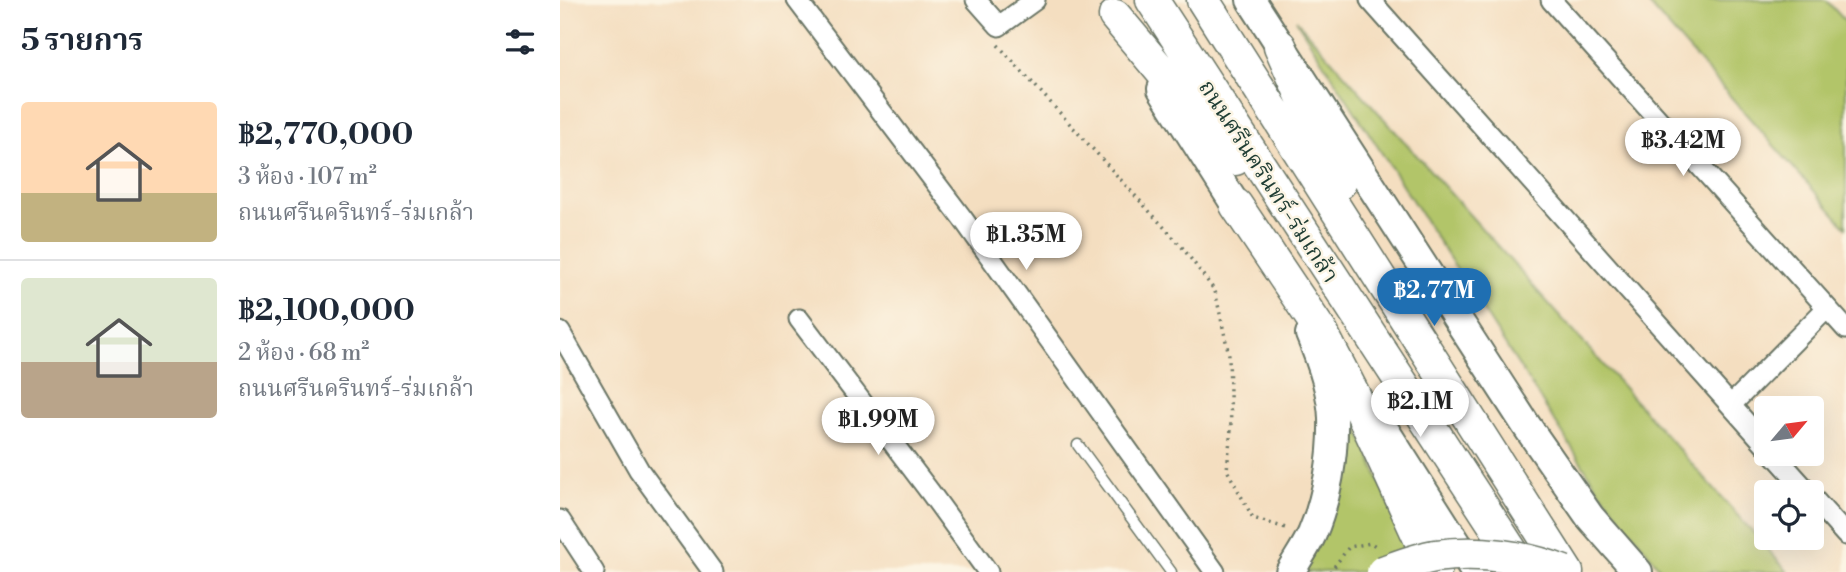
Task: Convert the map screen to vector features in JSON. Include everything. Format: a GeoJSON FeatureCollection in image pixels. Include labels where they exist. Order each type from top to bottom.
{"type":"FeatureCollection","features":[{"type":"Feature","properties":{"kind":"main road","name":"ถนนศรีนครินทร์-ร่มเกล้า"},"geometry":{"type":"LineString","coordinates":[[1152,0],[1525,572]]}},
{"type":"Feature","properties":{"kind":"main road","name":"ถนนศรีนครินทร์-ร่มเกล้า"},"geometry":{"type":"LineString","coordinates":[[1203,0],[1566,572]]}},
{"type":"Feature","properties":{"kind":"main road"},"geometry":{"type":"LineString","coordinates":[[1256,2],[1280,46],[1566,484],[1590,517],[1638,572]]}},
{"type":"Feature","properties":{"kind":"main road","name":"ถนนศรีนครินทร์-ร่มเกล้า"},"geometry":{"type":"LineString","coordinates":[[1110,8],[1236,205],[1299,311],[1317,350],[1333,416],[1331,460],[1324,496],[1311,536],[1290,572]]}},
{"type":"Feature","properties":{"kind":"main road"},"geometry":{"type":"LineString","coordinates":[[1110,8],[1322,262]]}},
{"type":"Feature","properties":{"kind":"main road"},"geometry":{"type":"LineString","coordinates":[[1280,46],[1394,298]]}},
{"type":"Feature","properties":{"kind":"main road"},"geometry":{"type":"LineString","coordinates":[[1236,205],[1322,333],[1475,572]]}},
{"type":"Feature","properties":{"kind":"main road"},"geometry":{"type":"LineString","coordinates":[[1322,333],[1354,395],[1435,572]]}},
{"type":"Feature","properties":{"kind":"main road"},"geometry":{"type":"LineString","coordinates":[[1383,572],[1434,556],[1466,554],[1520,559],[1566,572]]}},
{"type":"Feature","properties":{"kind":"street"},"geometry":{"type":"LineString","coordinates":[[797,0],[963,219],[1215,572]]}},
{"type":"Feature","properties":{"kind":"street"},"geometry":{"type":"LineString","coordinates":[[976,0],[999,26],[1035,0]]}},
{"type":"Feature","properties":{"kind":"street"},"geometry":{"type":"LineString","coordinates":[[1370,0],[1754,431]]}},
{"type":"Feature","properties":{"kind":"street"},"geometry":{"type":"LineString","coordinates":[[1550,0],[1846,329]]}},
{"type":"Feature","properties":{"kind":"street"},"geometry":{"type":"LineString","coordinates":[[1731,405],[1826,307]]}},
{"type":"Feature","properties":{"kind":"street"},"geometry":{"type":"LineString","coordinates":[[799,319],[988,572]]}},
{"type":"Feature","properties":{"kind":"street"},"geometry":{"type":"LineString","coordinates":[[560,332],[639,470],[713,572]]}},
{"type":"Feature","properties":{"kind":"street"},"geometry":{"type":"LineString","coordinates":[[1785,466],[1797,480]]}},
{"type":"Feature","properties":{"kind":"street"},"geometry":{"type":"LineString","coordinates":[[1824,510],[1846,535]]}},
{"type":"Feature","properties":{"kind":"street"},"geometry":{"type":"LineString","coordinates":[[560,520],[594,572]]}},
{"type":"Feature","properties":{"kind":"lane"},"geometry":{"type":"LineString","coordinates":[[1078,445],[1171,572]]}},
{"type":"Feature","properties":{"kind":"path"},"geometry":{"type":"LineString","coordinates":[[994,41],[1182,247],[1215,291],[1229,355],[1231,429],[1227,470],[1254,518],[1311,536]]}},
{"type":"Feature","properties":{"kind":"green space"},"geometry":{"type":"Polygon","coordinates":[[[1645,0],[1826,0],[1846,22],[1846,227],[1645,0]]]}},
{"type":"Feature","properties":{"kind":"green space"},"geometry":{"type":"Polygon","coordinates":[[[1296,20],[1754,534],[1754,550],[1768,550],[1788,572],[1663,572],[1597,487],[1296,20]]]}},
{"type":"Feature","properties":{"kind":"green space"},"geometry":{"type":"Polygon","coordinates":[[[1347,403],[1400,530],[1418,572],[1299,572],[1347,403]]]}}]}
